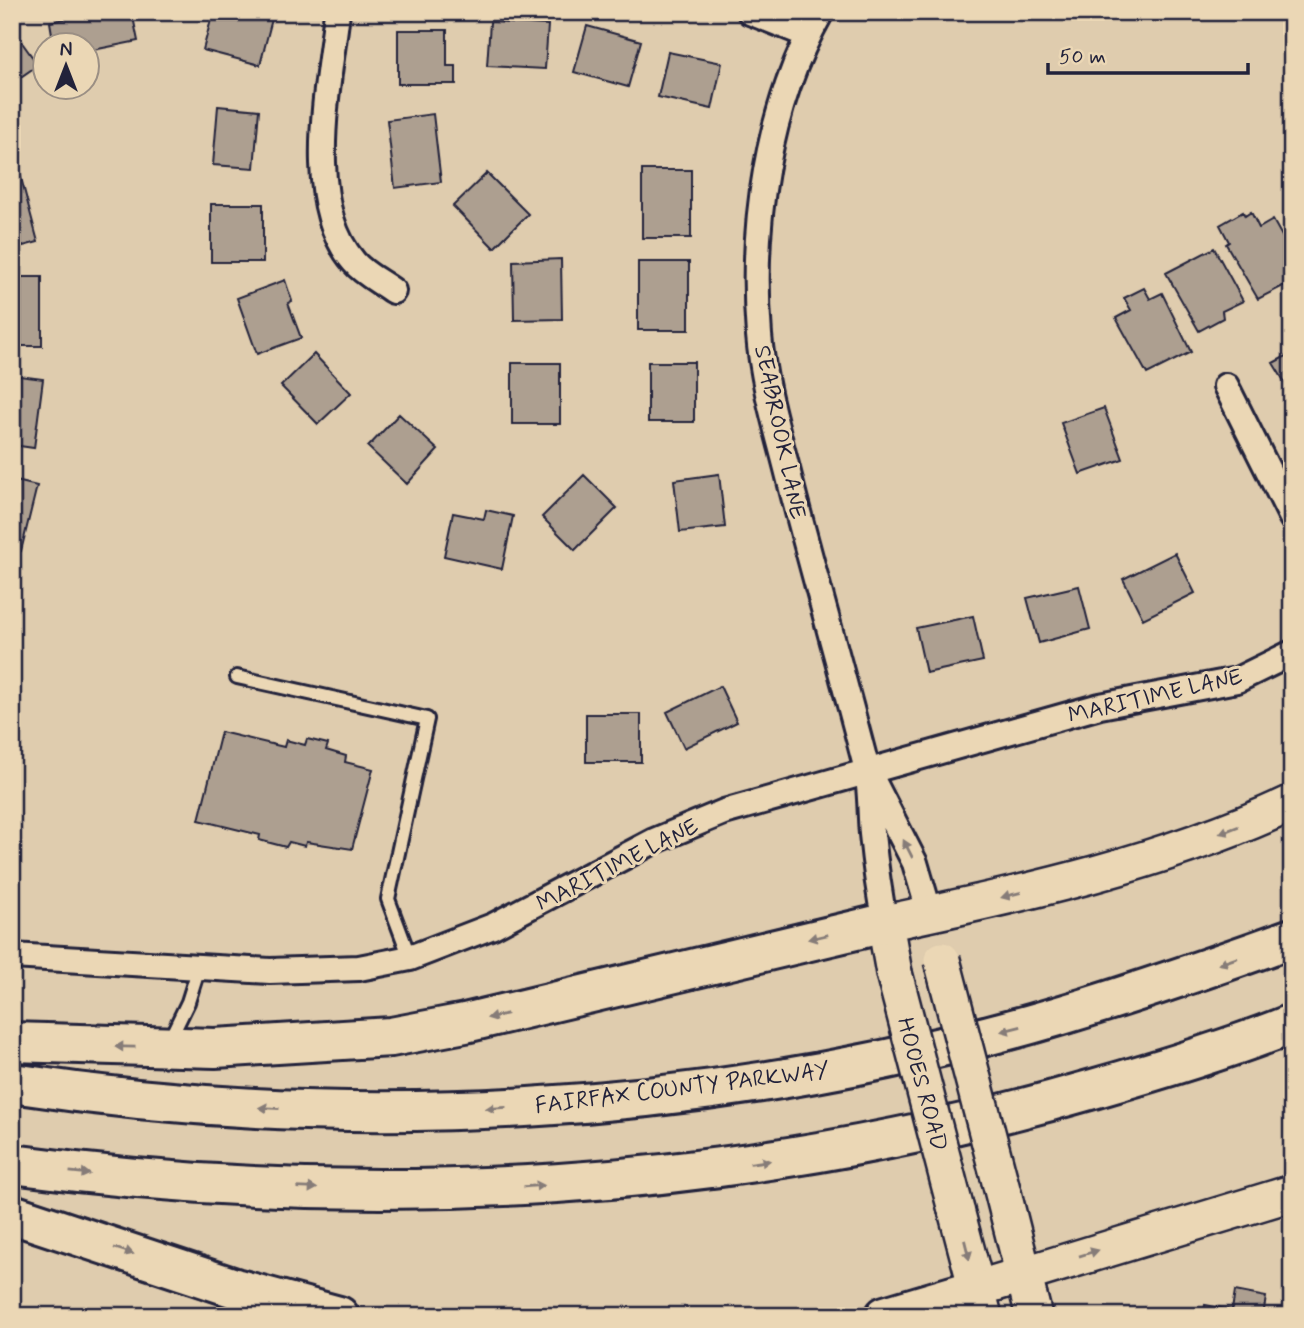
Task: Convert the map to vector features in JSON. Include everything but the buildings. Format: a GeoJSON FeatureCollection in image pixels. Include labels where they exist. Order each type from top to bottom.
{"type":"FeatureCollection","features":[{"type":"Feature","properties":{"kind":"highway"},"geometry":{"type":"LineString","coordinates":[[12,1042],[165,1048],[309,1044],[429,1031],[885,923]]}},
{"type":"Feature","properties":{"kind":"highway","name":"FAIRFAX COUNTY PARKWAY"},"geometry":{"type":"LineString","coordinates":[[12,1083],[211,1104],[373,1111],[467,1110],[626,1099],[789,1077],[948,1045],[1105,1002],[1292,938]]}},
{"type":"Feature","properties":{"kind":"highway"},"geometry":{"type":"LineString","coordinates":[[12,1164],[149,1180],[356,1189],[516,1187],[691,1171],[801,1157],[966,1123],[1131,1078],[1292,1024]]}},
{"type":"Feature","properties":{"kind":"highway"},"geometry":{"type":"LineString","coordinates":[[12,1214],[235,1288],[340,1316]]}},
{"type":"Feature","properties":{"kind":"highway"},"geometry":{"type":"LineString","coordinates":[[885,1316],[980,1302]]}},
{"type":"Feature","properties":{"kind":"main road"},"geometry":{"type":"LineString","coordinates":[[885,923],[1138,861],[1231,829],[1292,803]]}},
{"type":"Feature","properties":{"kind":"main road"},"geometry":{"type":"LineString","coordinates":[[930,914],[1034,1316]]}},
{"type":"Feature","properties":{"kind":"main road","name":"HOOES ROAD"},"geometry":{"type":"LineString","coordinates":[[885,923],[894,973],[980,1302]]}},
{"type":"Feature","properties":{"kind":"main road"},"geometry":{"type":"LineString","coordinates":[[980,1302],[1024,1274],[1292,1192]]}},
{"type":"Feature","properties":{"kind":"street"},"geometry":{"type":"LineString","coordinates":[[337,12],[324,136],[330,218],[340,243],[356,265],[393,291]]}},
{"type":"Feature","properties":{"kind":"street"},"geometry":{"type":"LineString","coordinates":[[750,12],[808,35]]}},
{"type":"Feature","properties":{"kind":"street","name":"SEABROOK LANE"},"geometry":{"type":"LineString","coordinates":[[821,12],[808,35],[779,118],[761,208],[756,280],[759,337],[770,401],[824,617],[867,769],[915,863],[930,914]]}},
{"type":"Feature","properties":{"kind":"street"},"geometry":{"type":"LineString","coordinates":[[1226,386],[1292,518]]}},
{"type":"Feature","properties":{"kind":"street","name":"MARITIME LANE"},"geometry":{"type":"LineString","coordinates":[[12,956],[199,967],[331,970],[410,958],[493,926],[654,841],[763,799],[1100,706],[1237,681],[1292,653]]}},
{"type":"Feature","properties":{"kind":"street","name":"SEABROOK LANE"},"geometry":{"type":"LineString","coordinates":[[867,769],[875,873],[885,923]]}},
{"type":"Feature","properties":{"kind":"lane"},"geometry":{"type":"LineString","coordinates":[[237,677],[427,719],[388,899],[410,958]]}},
{"type":"Feature","properties":{"kind":"lane"},"geometry":{"type":"LineString","coordinates":[[165,1048],[188,1002],[199,967]]}}]}
